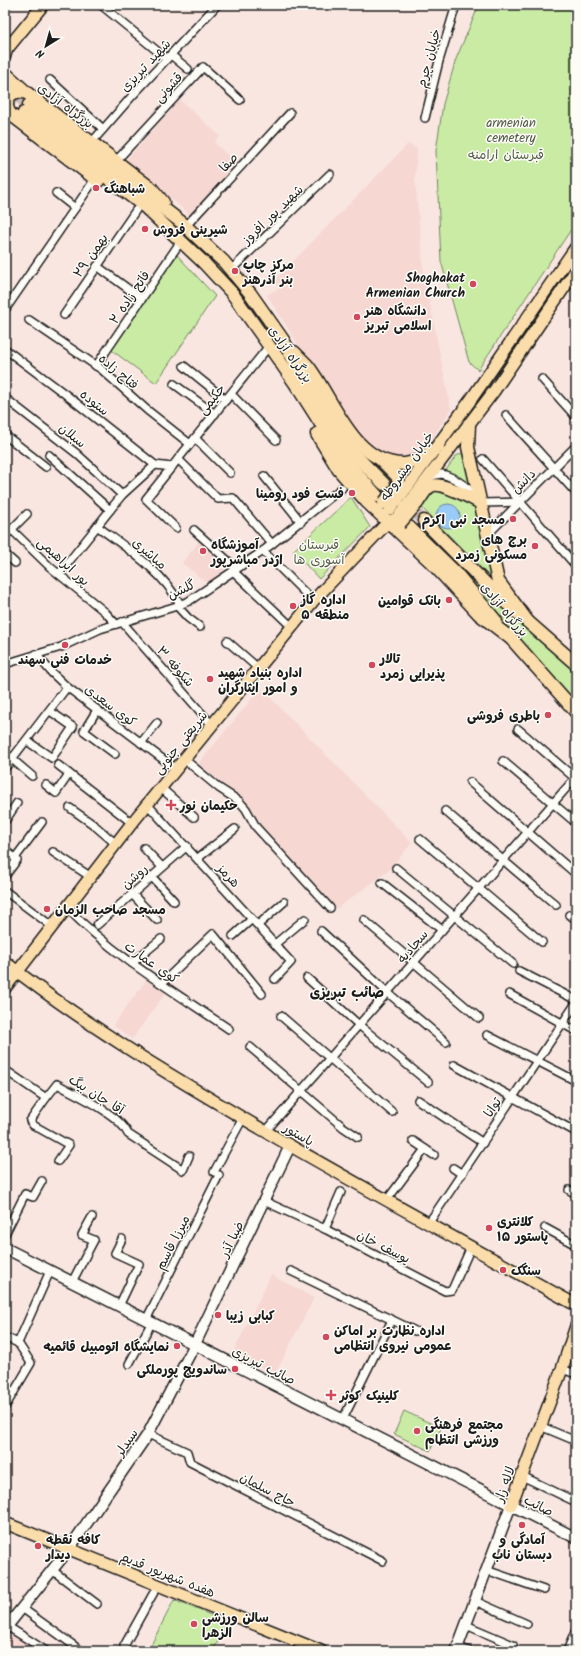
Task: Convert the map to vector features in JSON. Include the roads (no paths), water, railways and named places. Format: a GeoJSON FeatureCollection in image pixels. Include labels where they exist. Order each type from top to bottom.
{"type":"FeatureCollection","features":[{"type":"Feature","properties":{"kind":"highway","name":"بزرگراه آزادی"},"geometry":{"type":"LineString","coordinates":[[5,73],[27,93],[152,189],[183,224],[231,270],[250,292],[283,340],[300,372],[348,448],[384,484]]}},
{"type":"Feature","properties":{"kind":"highway"},"geometry":{"type":"LineString","coordinates":[[8,112],[6,107],[6,99],[12,93],[19,90],[27,93]]}},
{"type":"Feature","properties":{"kind":"highway","name":"بزرگراه آزادی"},"geometry":{"type":"LineString","coordinates":[[183,224],[27,109],[145,207],[203,262],[232,293],[279,360],[342,457],[390,514],[456,573],[512,640],[576,712]]}},
{"type":"Feature","properties":{"kind":"highway","name":"بزرگراه آزادی"},"geometry":{"type":"LineString","coordinates":[[8,112],[136,210],[177,238]]}},
{"type":"Feature","properties":{"kind":"highway"},"geometry":{"type":"LineString","coordinates":[[283,340],[308,366],[348,432],[376,455],[398,477],[408,494]]}},
{"type":"Feature","properties":{"kind":"highway"},"geometry":{"type":"LineString","coordinates":[[469,424],[468,448],[498,581],[528,622]]}},
{"type":"Feature","properties":{"kind":"highway"},"geometry":{"type":"LineString","coordinates":[[376,455],[382,459],[406,464],[438,447]]}},
{"type":"Feature","properties":{"kind":"highway"},"geometry":{"type":"LineString","coordinates":[[390,514],[408,494],[432,485],[440,485],[481,502]]}},
{"type":"Feature","properties":{"kind":"highway"},"geometry":{"type":"LineString","coordinates":[[390,514],[408,494]]}},
{"type":"Feature","properties":{"kind":"highway","name":"بزرگراه آزادی"},"geometry":{"type":"LineString","coordinates":[[424,521],[494,592],[576,664]]}},
{"type":"Feature","properties":{"kind":"main road"},"geometry":{"type":"LineString","coordinates":[[5,55],[7,49],[40,6]]}},
{"type":"Feature","properties":{"kind":"main road","name":"خیابان مشروطه"},"geometry":{"type":"LineString","coordinates":[[408,494],[438,447],[576,247]]}},
{"type":"Feature","properties":{"kind":"main road","name":"خیابان مشروطه"},"geometry":{"type":"LineString","coordinates":[[408,494],[429,477],[469,424],[576,270]]}},
{"type":"Feature","properties":{"kind":"main road","name":"شریعتی جنوبی"},"geometry":{"type":"LineString","coordinates":[[5,988],[147,804],[313,601],[390,514]]}},
{"type":"Feature","properties":{"kind":"main road","name":"پاستور"},"geometry":{"type":"LineString","coordinates":[[5,962],[40,990],[131,1052],[290,1146],[576,1305]]}},
{"type":"Feature","properties":{"kind":"main road","name":"ضیا آذر"},"geometry":{"type":"LineString","coordinates":[[195,1344],[290,1146]]}},
{"type":"Feature","properties":{"kind":"main road","name":"صائب تبریزی"},"geometry":{"type":"LineString","coordinates":[[5,1248],[511,1505]]}},
{"type":"Feature","properties":{"kind":"main road","name":"لاله زار"},"geometry":{"type":"LineString","coordinates":[[457,1649],[562,1369],[576,1326]]}},
{"type":"Feature","properties":{"kind":"main road","name":"سیدلر"},"geometry":{"type":"LineString","coordinates":[[6,1627],[69,1549],[148,1434],[195,1344]]}},
{"type":"Feature","properties":{"kind":"main road","name":"صائب"},"geometry":{"type":"LineString","coordinates":[[511,1505],[576,1538]]}},
{"type":"Feature","properties":{"kind":"main road","name":"هفده شهریور قدیم"},"geometry":{"type":"LineString","coordinates":[[5,1522],[318,1651]]}},
{"type":"Feature","properties":{"kind":"street"},"geometry":{"type":"LineString","coordinates":[[101,5],[169,57],[188,69]]}},
{"type":"Feature","properties":{"kind":"street","name":"شهید تبریزی"},"geometry":{"type":"LineString","coordinates":[[92,142],[217,5]]}},
{"type":"Feature","properties":{"kind":"street","name":"خیابان چرم"},"geometry":{"type":"LineString","coordinates":[[426,118],[439,61],[456,5]]}},
{"type":"Feature","properties":{"kind":"street","name":"قشونی"},"geometry":{"type":"LineString","coordinates":[[116,161],[203,66],[240,100]]}},
{"type":"Feature","properties":{"kind":"street"},"geometry":{"type":"LineString","coordinates":[[50,80],[103,129]]}},
{"type":"Feature","properties":{"kind":"street","name":"صفا"},"geometry":{"type":"LineString","coordinates":[[183,224],[290,113]]}},
{"type":"Feature","properties":{"kind":"street","name":"شهید پور افروز"},"geometry":{"type":"LineString","coordinates":[[231,270],[330,174]]}},
{"type":"Feature","properties":{"kind":"street"},"geometry":{"type":"LineString","coordinates":[[6,307],[95,179]]}},
{"type":"Feature","properties":{"kind":"street"},"geometry":{"type":"LineString","coordinates":[[56,193],[75,208]]}},
{"type":"Feature","properties":{"kind":"street","name":"۲۹ بهمن"},"geometry":{"type":"LineString","coordinates":[[64,315],[136,210]]}},
{"type":"Feature","properties":{"kind":"street","name":"فاتح زاده ۲"},"geometry":{"type":"LineString","coordinates":[[96,366],[142,298],[177,238]]}},
{"type":"Feature","properties":{"kind":"street"},"geometry":{"type":"LineString","coordinates":[[97,266],[142,298]]}},
{"type":"Feature","properties":{"kind":"street","name":"فتاح زاده"},"geometry":{"type":"LineString","coordinates":[[29,320],[96,366],[147,410],[193,441],[230,473]]}},
{"type":"Feature","properties":{"kind":"street","name":"حکیمی"},"geometry":{"type":"LineString","coordinates":[[176,528],[146,499],[269,346]]}},
{"type":"Feature","properties":{"kind":"street","name":"ستوده"},"geometry":{"type":"LineString","coordinates":[[5,349],[155,465]]}},
{"type":"Feature","properties":{"kind":"street"},"geometry":{"type":"LineString","coordinates":[[184,366],[228,397],[276,440]]}},
{"type":"Feature","properties":{"kind":"street"},"geometry":{"type":"LineString","coordinates":[[542,379],[576,417]]}},
{"type":"Feature","properties":{"kind":"street"},"geometry":{"type":"LineString","coordinates":[[174,384],[214,414]]}},
{"type":"Feature","properties":{"kind":"street","name":"سبلان"},"geometry":{"type":"LineString","coordinates":[[5,398],[76,453],[122,495]]}},
{"type":"Feature","properties":{"kind":"street"},"geometry":{"type":"LineString","coordinates":[[506,415],[576,493]]}},
{"type":"Feature","properties":{"kind":"street"},"geometry":{"type":"LineString","coordinates":[[5,436],[46,467]]}},
{"type":"Feature","properties":{"kind":"street","name":"دانش"},"geometry":{"type":"LineString","coordinates":[[488,534],[576,446]]}},
{"type":"Feature","properties":{"kind":"street"},"geometry":{"type":"LineString","coordinates":[[49,455],[110,510]]}},
{"type":"Feature","properties":{"kind":"street"},"geometry":{"type":"LineString","coordinates":[[178,459],[218,499],[233,498],[272,544]]}},
{"type":"Feature","properties":{"kind":"street"},"geometry":{"type":"LineString","coordinates":[[482,459],[576,566]]}},
{"type":"Feature","properties":{"kind":"street"},"geometry":{"type":"LineString","coordinates":[[59,574],[122,495],[155,465],[172,467]]}},
{"type":"Feature","properties":{"kind":"street"},"geometry":{"type":"LineString","coordinates":[[429,477],[441,474],[457,482],[475,494],[481,502],[520,502]]}},
{"type":"Feature","properties":{"kind":"street"},"geometry":{"type":"LineString","coordinates":[[264,476],[301,522]]}},
{"type":"Feature","properties":{"kind":"street","name":"گلشن"},"geometry":{"type":"LineString","coordinates":[[5,664],[61,648],[100,629],[189,601],[206,591],[263,551],[342,488]]}},
{"type":"Feature","properties":{"kind":"street"},"geometry":{"type":"LineString","coordinates":[[5,536],[27,514]]}},
{"type":"Feature","properties":{"kind":"street","name":"مباشری"},"geometry":{"type":"LineString","coordinates":[[97,526],[150,568],[170,588],[188,618],[200,627]]}},
{"type":"Feature","properties":{"kind":"street","name":"پور ابراهیمی"},"geometry":{"type":"LineString","coordinates":[[12,530],[59,574],[119,623]]}},
{"type":"Feature","properties":{"kind":"street"},"geometry":{"type":"LineString","coordinates":[[194,530],[292,627]]}},
{"type":"Feature","properties":{"kind":"street"},"geometry":{"type":"LineString","coordinates":[[263,551],[313,601]]}},
{"type":"Feature","properties":{"kind":"street"},"geometry":{"type":"LineString","coordinates":[[5,554],[15,563]]}},
{"type":"Feature","properties":{"kind":"street","name":"شکوفه ۳"},"geometry":{"type":"LineString","coordinates":[[119,623],[212,725]]}},
{"type":"Feature","properties":{"kind":"street"},"geometry":{"type":"LineString","coordinates":[[227,641],[258,668]]}},
{"type":"Feature","properties":{"kind":"street","name":"کوی سعدی"},"geometry":{"type":"LineString","coordinates":[[36,654],[52,673],[67,687],[176,769]]}},
{"type":"Feature","properties":{"kind":"street"},"geometry":{"type":"LineString","coordinates":[[5,768],[67,687]]}},
{"type":"Feature","properties":{"kind":"street"},"geometry":{"type":"LineString","coordinates":[[97,710],[84,731],[115,754]]}},
{"type":"Feature","properties":{"kind":"street"},"geometry":{"type":"LineString","coordinates":[[27,741],[52,758],[74,727],[50,711]]}},
{"type":"Feature","properties":{"kind":"street"},"geometry":{"type":"LineString","coordinates":[[141,743],[158,723]]}},
{"type":"Feature","properties":{"kind":"street"},"geometry":{"type":"LineString","coordinates":[[518,729],[576,778]]}},
{"type":"Feature","properties":{"kind":"street"},"geometry":{"type":"LineString","coordinates":[[5,752],[32,776]]}},
{"type":"Feature","properties":{"kind":"street"},"geometry":{"type":"LineString","coordinates":[[184,759],[219,788],[239,801],[256,828],[330,908]]}},
{"type":"Feature","properties":{"kind":"street"},"geometry":{"type":"LineString","coordinates":[[503,761],[576,823]]}},
{"type":"Feature","properties":{"kind":"street"},"geometry":{"type":"LineString","coordinates":[[58,765],[132,823]]}},
{"type":"Feature","properties":{"kind":"street"},"geometry":{"type":"LineString","coordinates":[[46,785],[56,793],[70,774]]}},
{"type":"Feature","properties":{"kind":"street","name":"سجادیه"},"geometry":{"type":"LineString","coordinates":[[266,1132],[478,888],[576,778]]}},
{"type":"Feature","properties":{"kind":"street"},"geometry":{"type":"LineString","coordinates":[[470,782],[576,874]]}},
{"type":"Feature","properties":{"kind":"street"},"geometry":{"type":"LineString","coordinates":[[161,788],[194,817]]}},
{"type":"Feature","properties":{"kind":"street"},"geometry":{"type":"LineString","coordinates":[[5,821],[17,802]]}},
{"type":"Feature","properties":{"kind":"street","name":"هرمز"},"geometry":{"type":"LineString","coordinates":[[147,804],[198,858],[291,962],[275,979]]}},
{"type":"Feature","properties":{"kind":"street"},"geometry":{"type":"LineString","coordinates":[[70,808],[94,825],[116,844]]}},
{"type":"Feature","properties":{"kind":"street"},"geometry":{"type":"LineString","coordinates":[[446,811],[556,905]]}},
{"type":"Feature","properties":{"kind":"street"},"geometry":{"type":"LineString","coordinates":[[5,876],[17,860],[15,858],[42,822]]}},
{"type":"Feature","properties":{"kind":"street"},"geometry":{"type":"LineString","coordinates":[[198,858],[235,829]]}},
{"type":"Feature","properties":{"kind":"street"},"geometry":{"type":"LineString","coordinates":[[420,839],[542,942]]}},
{"type":"Feature","properties":{"kind":"street","name":"روشن"},"geometry":{"type":"LineString","coordinates":[[97,925],[187,846]]}},
{"type":"Feature","properties":{"kind":"street"},"geometry":{"type":"LineString","coordinates":[[144,848],[162,867]]}},
{"type":"Feature","properties":{"kind":"street"},"geometry":{"type":"LineString","coordinates":[[5,850],[15,858]]}},
{"type":"Feature","properties":{"kind":"street"},"geometry":{"type":"LineString","coordinates":[[53,852],[91,876]]}},
{"type":"Feature","properties":{"kind":"street"},"geometry":{"type":"LineString","coordinates":[[396,868],[513,964]]}},
{"type":"Feature","properties":{"kind":"street"},"geometry":{"type":"LineString","coordinates":[[152,876],[174,901]]}},
{"type":"Feature","properties":{"kind":"street"},"geometry":{"type":"LineString","coordinates":[[382,883],[442,930]]}},
{"type":"Feature","properties":{"kind":"street"},"geometry":{"type":"LineString","coordinates":[[5,890],[53,927]]}},
{"type":"Feature","properties":{"kind":"street"},"geometry":{"type":"LineString","coordinates":[[132,894],[157,920]]}},
{"type":"Feature","properties":{"kind":"street"},"geometry":{"type":"LineString","coordinates":[[258,925],[284,902]]}},
{"type":"Feature","properties":{"kind":"street","name":"کوی عمارت"},"geometry":{"type":"LineString","coordinates":[[67,908],[91,932],[132,963],[229,1029]]}},
{"type":"Feature","properties":{"kind":"street"},"geometry":{"type":"LineString","coordinates":[[233,936],[252,919]]}},
{"type":"Feature","properties":{"kind":"street"},"geometry":{"type":"LineString","coordinates":[[275,944],[305,919]]}},
{"type":"Feature","properties":{"kind":"street"},"geometry":{"type":"LineString","coordinates":[[364,920],[479,1018]]}},
{"type":"Feature","properties":{"kind":"street"},"geometry":{"type":"LineString","coordinates":[[321,931],[387,992],[446,1042]]}},
{"type":"Feature","properties":{"kind":"street"},"geometry":{"type":"LineString","coordinates":[[162,983],[213,934],[262,994]]}},
{"type":"Feature","properties":{"kind":"street"},"geometry":{"type":"LineString","coordinates":[[132,963],[161,939]]}},
{"type":"Feature","properties":{"kind":"street"},"geometry":{"type":"LineString","coordinates":[[519,971],[576,1000]]}},
{"type":"Feature","properties":{"kind":"street"},"geometry":{"type":"LineString","coordinates":[[307,978],[359,1025],[428,1082]]}},
{"type":"Feature","properties":{"kind":"street"},"geometry":{"type":"LineString","coordinates":[[509,994],[562,1025],[576,1031]]}},
{"type":"Feature","properties":{"kind":"street","name":"توانا"},"geometry":{"type":"LineString","coordinates":[[428,1224],[576,1003]]}},
{"type":"Feature","properties":{"kind":"street"},"geometry":{"type":"LineString","coordinates":[[281,1016],[392,1112]]}},
{"type":"Feature","properties":{"kind":"street"},"geometry":{"type":"LineString","coordinates":[[486,1035],[576,1081]]}},
{"type":"Feature","properties":{"kind":"street"},"geometry":{"type":"LineString","coordinates":[[250,1047],[343,1127],[358,1137]]}},
{"type":"Feature","properties":{"kind":"street"},"geometry":{"type":"LineString","coordinates":[[454,1066],[576,1132]]}},
{"type":"Feature","properties":{"kind":"street"},"geometry":{"type":"LineString","coordinates":[[5,1070],[46,1098],[30,1121],[33,1126],[69,1145],[58,1161]]}},
{"type":"Feature","properties":{"kind":"street","name":"آقا جان بیگ"},"geometry":{"type":"LineString","coordinates":[[46,1098],[57,1084],[107,1113],[125,1127],[128,1134],[183,1170],[190,1156]]}},
{"type":"Feature","properties":{"kind":"street"},"geometry":{"type":"LineString","coordinates":[[418,1100],[483,1143]]}},
{"type":"Feature","properties":{"kind":"street","name":"میرزا قاسم"},"geometry":{"type":"LineString","coordinates":[[129,1364],[243,1118]]}},
{"type":"Feature","properties":{"kind":"street"},"geometry":{"type":"LineString","coordinates":[[413,1141],[434,1155]]}},
{"type":"Feature","properties":{"kind":"street"},"geometry":{"type":"LineString","coordinates":[[387,1200],[425,1149]]}},
{"type":"Feature","properties":{"kind":"street"},"geometry":{"type":"LineString","coordinates":[[453,1168],[462,1174]]}},
{"type":"Feature","properties":{"kind":"street"},"geometry":{"type":"LineString","coordinates":[[5,1234],[25,1194],[33,1197],[42,1181]]}},
{"type":"Feature","properties":{"kind":"street"},"geometry":{"type":"LineString","coordinates":[[569,1190],[576,1194]]}},
{"type":"Feature","properties":{"kind":"street"},"geometry":{"type":"LineString","coordinates":[[325,1229],[341,1192]]}},
{"type":"Feature","properties":{"kind":"street","name":"یوسف خان"},"geometry":{"type":"LineString","coordinates":[[264,1201],[325,1229],[449,1292],[471,1247]]}},
{"type":"Feature","properties":{"kind":"street"},"geometry":{"type":"LineString","coordinates":[[72,1282],[94,1240],[82,1235],[92,1217]]}},
{"type":"Feature","properties":{"kind":"street"},"geometry":{"type":"LineString","coordinates":[[545,1228],[576,1245]]}},
{"type":"Feature","properties":{"kind":"street"},"geometry":{"type":"LineString","coordinates":[[119,1306],[139,1264],[115,1253],[122,1239]]}},
{"type":"Feature","properties":{"kind":"street"},"geometry":{"type":"LineString","coordinates":[[18,1343],[50,1271]]}},
{"type":"Feature","properties":{"kind":"street"},"geometry":{"type":"LineString","coordinates":[[291,1271],[415,1331]]}},
{"type":"Feature","properties":{"kind":"street"},"geometry":{"type":"LineString","coordinates":[[343,1419],[392,1320]]}},
{"type":"Feature","properties":{"kind":"street"},"geometry":{"type":"LineString","coordinates":[[5,1337],[18,1343],[31,1363],[5,1407]]}},
{"type":"Feature","properties":{"kind":"street"},"geometry":{"type":"LineString","coordinates":[[562,1369],[576,1374]]}},
{"type":"Feature","properties":{"kind":"street"},"geometry":{"type":"LineString","coordinates":[[540,1426],[576,1441]]}},
{"type":"Feature","properties":{"kind":"street","name":"حاج سلمان"},"geometry":{"type":"LineString","coordinates":[[148,1434],[187,1452],[190,1462],[383,1561]]}},
{"type":"Feature","properties":{"kind":"street"},"geometry":{"type":"LineString","coordinates":[[522,1476],[576,1502]]}},
{"type":"Feature","properties":{"kind":"street"},"geometry":{"type":"LineString","coordinates":[[52,1570],[97,1604]]}},
{"type":"Feature","properties":{"kind":"street"},"geometry":{"type":"LineString","coordinates":[[486,1570],[544,1590]]}},
{"type":"Feature","properties":{"kind":"street"},"geometry":{"type":"LineString","coordinates":[[124,1646],[158,1585]]}},
{"type":"Feature","properties":{"kind":"street"},"geometry":{"type":"LineString","coordinates":[[475,1601],[527,1624]]}},
{"type":"Feature","properties":{"kind":"street"},"geometry":{"type":"LineString","coordinates":[[22,1608],[80,1650]]}},
{"type":"Feature","properties":{"kind":"street"},"geometry":{"type":"LineString","coordinates":[[466,1625],[513,1645]]}},
{"type":"Feature","properties":{"kind":"street"},"geometry":{"type":"LineString","coordinates":[[6,1627],[46,1651]]}},
{"type":"Feature","properties":{"kind":"street"},"geometry":{"type":"LineString","coordinates":[[567,1651],[576,1630]]}},
{"type":"Feature","properties":{"kind":"street"},"geometry":{"type":"LineString","coordinates":[[457,1649],[469,1651]]}},
{"type":"Feature","properties":{"kind":"water"},"geometry":{"type":"Polygon","coordinates":[[[448,504],[453,505],[459,511],[459,521],[453,527],[448,528],[443,527],[437,521],[436,516],[437,511],[443,505],[448,504]]]}},
{"type":"Feature","properties":{"kind":"tunnel"},"geometry":{"type":"LineString","coordinates":[[5,86],[29,105]]}},
{"type":"Feature","properties":{"kind":"tunnel"},"geometry":{"type":"LineString","coordinates":[[5,98],[24,113]]}},
{"type":"Feature","properties":{"kind":"tunnel"},"geometry":{"type":"LineString","coordinates":[[404,502],[424,521]]}},
{"type":"Feature","properties":{"kind":"place","name":"شباهنگ"},"geometry":{"type":"Point","coordinates":[96,188]}},
{"type":"Feature","properties":{"kind":"place","name":"شیرینی فروش"},"geometry":{"type":"Point","coordinates":[145,229]}},
{"type":"Feature","properties":{"kind":"place","name":"مرکز چاپ بنر آذرهنر"},"geometry":{"type":"Point","coordinates":[235,271]}},
{"type":"Feature","properties":{"kind":"place","name":"Shoghakat Armenian Church"},"geometry":{"type":"Point","coordinates":[473,284]}},
{"type":"Feature","properties":{"kind":"place","name":"دانشگاه هنر اسلامی تبریز"},"geometry":{"type":"Point","coordinates":[357,317]}},
{"type":"Feature","properties":{"kind":"place","name":"فست فود رومینا"},"geometry":{"type":"Point","coordinates":[352,493]}},
{"type":"Feature","properties":{"kind":"place","name":"مسجد نبی اکرم"},"geometry":{"type":"Point","coordinates":[513,519]}},
{"type":"Feature","properties":{"kind":"place","name":"برج های مسکونی زمرد"},"geometry":{"type":"Point","coordinates":[535,546]}},
{"type":"Feature","properties":{"kind":"place","name":"آموزشگاه اژدر مباشرپور"},"geometry":{"type":"Point","coordinates":[203,551]}},
{"type":"Feature","properties":{"kind":"place","name":"بانک قوامین"},"geometry":{"type":"Point","coordinates":[449,600]}},
{"type":"Feature","properties":{"kind":"place","name":"اداره گاز منطقه ۵"},"geometry":{"type":"Point","coordinates":[293,606]}},
{"type":"Feature","properties":{"kind":"place","name":"خدمات فنی سهند"},"geometry":{"type":"Point","coordinates":[65,645]}},
{"type":"Feature","properties":{"kind":"place","name":"تالار پذیرایی زمرد"},"geometry":{"type":"Point","coordinates":[372,665]}},
{"type":"Feature","properties":{"kind":"place","name":"اداره بنیاد شهید و امور ایثارگران"},"geometry":{"type":"Point","coordinates":[210,679]}},
{"type":"Feature","properties":{"kind":"place","name":"باطری فروشی"},"geometry":{"type":"Point","coordinates":[548,715]}},
{"type":"Feature","properties":{"kind":"place","name":"حکیمان نور"},"geometry":{"type":"Point","coordinates":[171,805]}},
{"type":"Feature","properties":{"kind":"place","name":"مسجد صاحب الزمان"},"geometry":{"type":"Point","coordinates":[47,909]}},
{"type":"Feature","properties":{"kind":"place","name":"کلانتری ۱۵ پاستور"},"geometry":{"type":"Point","coordinates":[489,1228]}},
{"type":"Feature","properties":{"kind":"place","name":"سنگک"},"geometry":{"type":"Point","coordinates":[503,1270]}},
{"type":"Feature","properties":{"kind":"place","name":"کبابی زیبا"},"geometry":{"type":"Point","coordinates":[218,1315]}},
{"type":"Feature","properties":{"kind":"place","name":"اداره نظارت بر اماکن عمومی نیروی انتظامی"},"geometry":{"type":"Point","coordinates":[326,1337]}},
{"type":"Feature","properties":{"kind":"place","name":"نمایشگاه اتومبیل قائمیه"},"geometry":{"type":"Point","coordinates":[177,1346]}},
{"type":"Feature","properties":{"kind":"place","name":"ساندویچ پورملکی"},"geometry":{"type":"Point","coordinates":[235,1369]}},
{"type":"Feature","properties":{"kind":"place","name":"کلینیک کوثر"},"geometry":{"type":"Point","coordinates":[331,1395]}},
{"type":"Feature","properties":{"kind":"place","name":"مجتمع فرهنگی ورزشی انتظام"},"geometry":{"type":"Point","coordinates":[417,1431]}},
{"type":"Feature","properties":{"kind":"place","name":"آمادگی و دبستان ناب"},"geometry":{"type":"Point","coordinates":[522,1525]}},
{"type":"Feature","properties":{"kind":"place","name":"کافه نقطه دیدار"},"geometry":{"type":"Point","coordinates":[38,1546]}},
{"type":"Feature","properties":{"kind":"place","name":"سالن ورزشی الزهرا"},"geometry":{"type":"Point","coordinates":[194,1624]}},
{"type":"Feature","properties":{"kind":"district","name":"صائب تبریزی"},"geometry":{"type":"Point","coordinates":[347,992]}},
{"type":"Feature","properties":{"kind":"park label","name":"armenian cemetery"},"geometry":{"type":"Point","coordinates":[511,130]}},
{"type":"Feature","properties":{"kind":"park label","name":"قبرستان ارامنه"},"geometry":{"type":"Point","coordinates":[506,154]}},
{"type":"Feature","properties":{"kind":"park label","name":"قبرستان آسوری ها"},"geometry":{"type":"Point","coordinates":[319,552]}}]}
